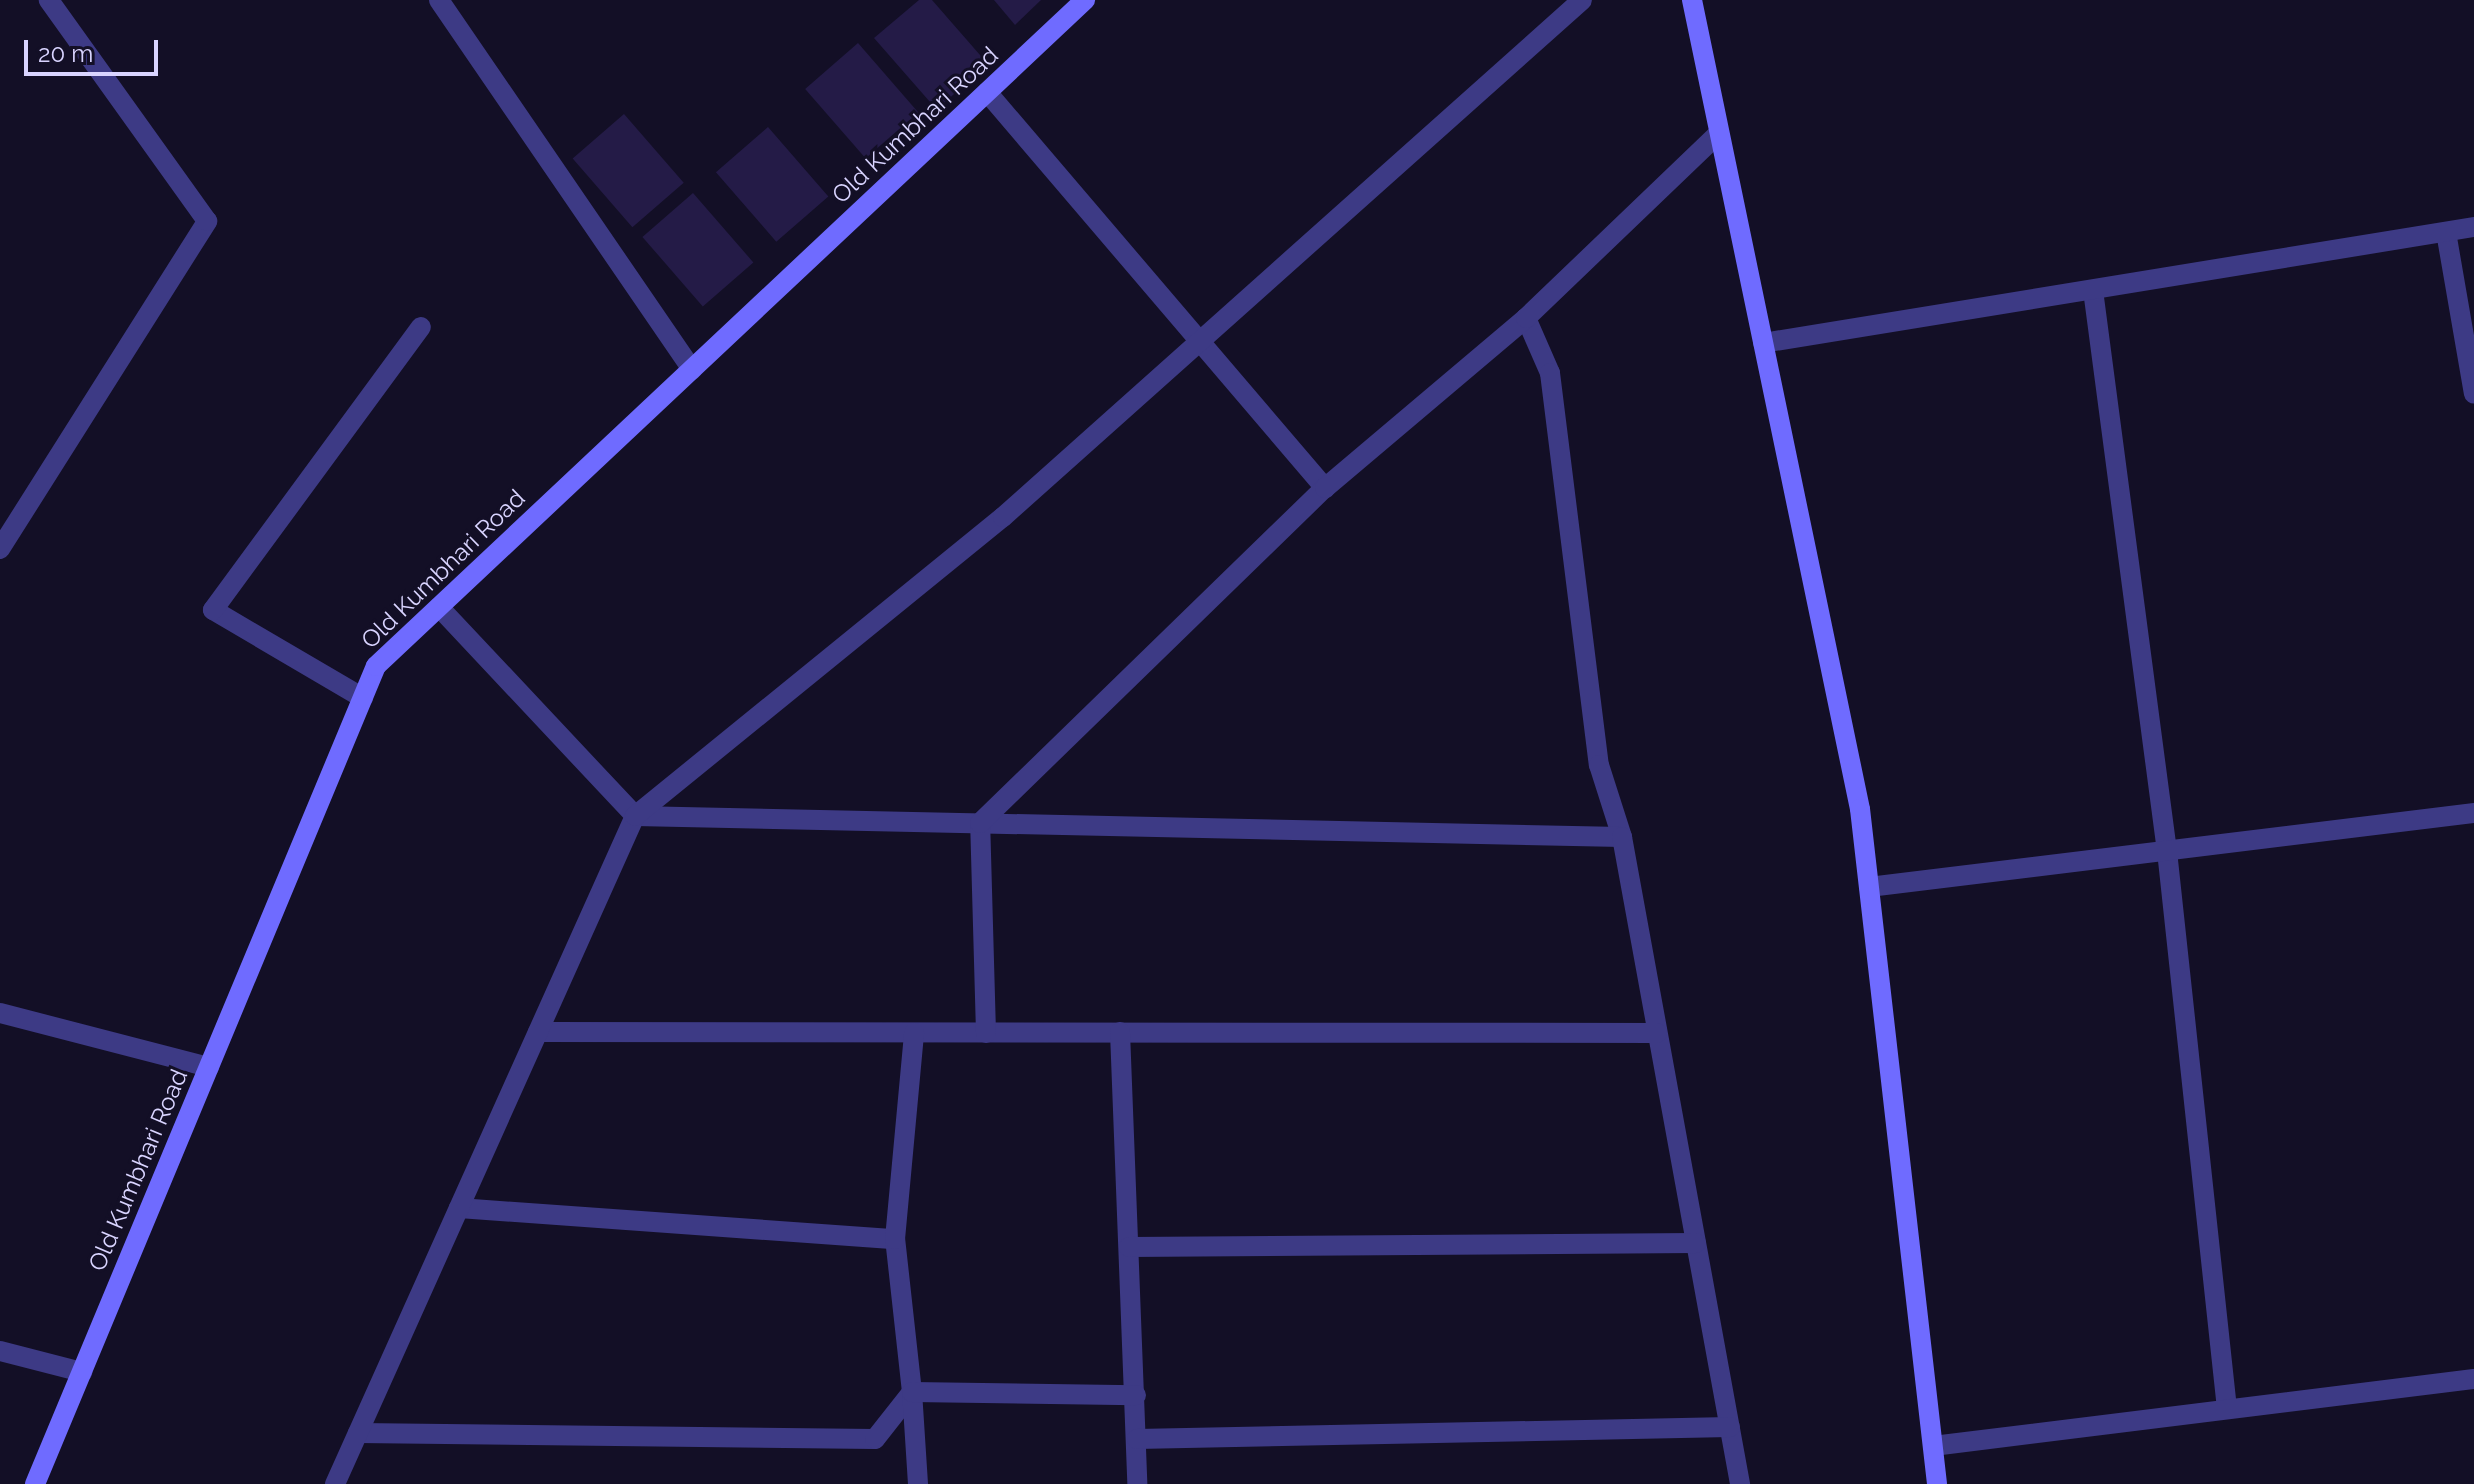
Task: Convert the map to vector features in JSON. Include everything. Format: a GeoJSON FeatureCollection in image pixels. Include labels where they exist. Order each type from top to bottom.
{"type":"FeatureCollection","features":[{"type":"Feature","properties":{"kind":"main road","name":"Old Kumbhari Road"},"geometry":{"type":"LineString","coordinates":[[35,1484],[376,666],[1085,0]]}},
{"type":"Feature","properties":{"kind":"main road"},"geometry":{"type":"LineString","coordinates":[[1692,0],[1860,809],[1937,1484]]}},
{"type":"Feature","properties":{"kind":"street"},"geometry":{"type":"LineString","coordinates":[[0,549],[207,221],[49,0]]}},
{"type":"Feature","properties":{"kind":"street"},"geometry":{"type":"LineString","coordinates":[[439,0],[692,370]]}},
{"type":"Feature","properties":{"kind":"street"},"geometry":{"type":"LineString","coordinates":[[335,1484],[635,816],[1003,517],[1582,0]]}},
{"type":"Feature","properties":{"kind":"street"},"geometry":{"type":"LineString","coordinates":[[987,92],[1325,488]]}},
{"type":"Feature","properties":{"kind":"street"},"geometry":{"type":"LineString","coordinates":[[986,1033],[980,823],[1325,488],[1526,318],[1719,133]]}},
{"type":"Feature","properties":{"kind":"street"},"geometry":{"type":"LineString","coordinates":[[1763,343],[2474,227]]}},
{"type":"Feature","properties":{"kind":"street"},"geometry":{"type":"LineString","coordinates":[[2446,232],[2474,394]]}},
{"type":"Feature","properties":{"kind":"street"},"geometry":{"type":"LineString","coordinates":[[2093,290],[2167,851],[2227,1409]]}},
{"type":"Feature","properties":{"kind":"street"},"geometry":{"type":"LineString","coordinates":[[1526,318],[1550,373],[1599,765],[1622,837],[1740,1484]]}},
{"type":"Feature","properties":{"kind":"street"},"geometry":{"type":"LineString","coordinates":[[363,698],[213,610],[421,327]]}},
{"type":"Feature","properties":{"kind":"street"},"geometry":{"type":"LineString","coordinates":[[439,607],[635,816],[1622,837]]}},
{"type":"Feature","properties":{"kind":"street"},"geometry":{"type":"LineString","coordinates":[[1869,887],[2474,813]]}},
{"type":"Feature","properties":{"kind":"street"},"geometry":{"type":"LineString","coordinates":[[0,1013],[209,1067]]}},
{"type":"Feature","properties":{"kind":"street"},"geometry":{"type":"LineString","coordinates":[[538,1032],[1657,1033]]}},
{"type":"Feature","properties":{"kind":"street"},"geometry":{"type":"LineString","coordinates":[[1120,1032],[1137,1484]]}},
{"type":"Feature","properties":{"kind":"street"},"geometry":{"type":"LineString","coordinates":[[914,1033],[895,1239],[912,1392],[918,1484]]}},
{"type":"Feature","properties":{"kind":"street"},"geometry":{"type":"LineString","coordinates":[[459,1208],[895,1239]]}},
{"type":"Feature","properties":{"kind":"street"},"geometry":{"type":"LineString","coordinates":[[1129,1247],[1696,1243]]}},
{"type":"Feature","properties":{"kind":"street"},"geometry":{"type":"LineString","coordinates":[[0,1351],[82,1372]]}},
{"type":"Feature","properties":{"kind":"street"},"geometry":{"type":"LineString","coordinates":[[1933,1446],[2474,1379]]}},
{"type":"Feature","properties":{"kind":"street"},"geometry":{"type":"LineString","coordinates":[[358,1433],[875,1439],[912,1392]]}},
{"type":"Feature","properties":{"kind":"street"},"geometry":{"type":"LineString","coordinates":[[912,1392],[1136,1395]]}},
{"type":"Feature","properties":{"kind":"street"},"geometry":{"type":"LineString","coordinates":[[1137,1439],[1730,1427]]}},
{"type":"Feature","properties":{"kind":"building"},"geometry":{"type":"Polygon","coordinates":[[[919,0],[932,0],[987,63],[937,110],[874,38],[919,0]]]}},
{"type":"Feature","properties":{"kind":"building"},"geometry":{"type":"Polygon","coordinates":[[[994,0],[1041,0],[1015,25],[994,0]]]}},
{"type":"Feature","properties":{"kind":"building"},"geometry":{"type":"Polygon","coordinates":[[[858,43],[918,112],[866,158],[805,89],[858,43]]]}},
{"type":"Feature","properties":{"kind":"building"},"geometry":{"type":"Polygon","coordinates":[[[624,114],[684,183],[632,227],[573,159],[624,114]]]}},
{"type":"Feature","properties":{"kind":"building"},"geometry":{"type":"Polygon","coordinates":[[[768,127],[828,196],[776,242],[716,172],[768,127]]]}},
{"type":"Feature","properties":{"kind":"building"},"geometry":{"type":"Polygon","coordinates":[[[693,193],[753,262],[703,306],[642,237],[693,193]]]}}]}
